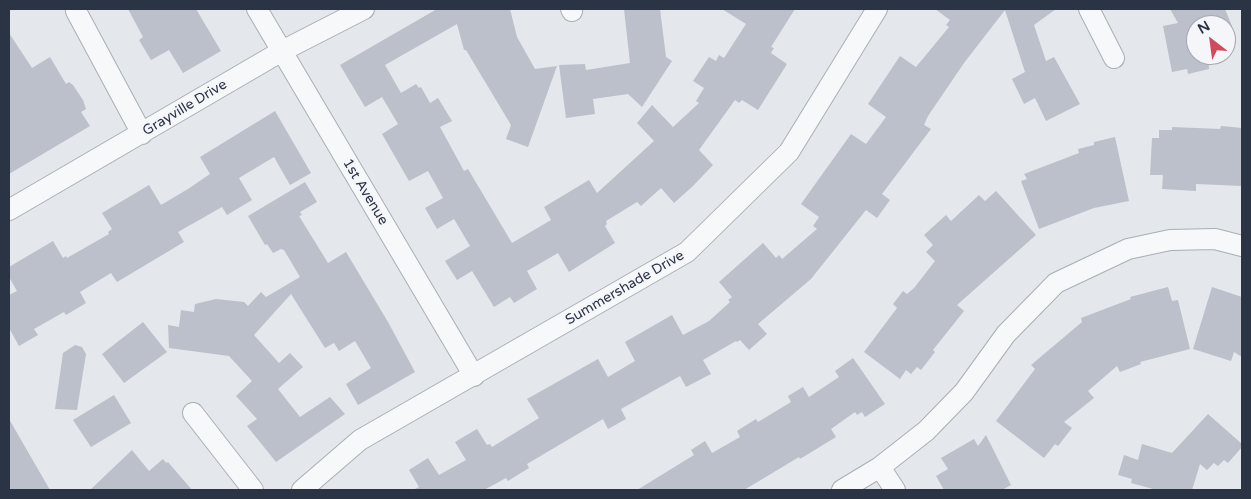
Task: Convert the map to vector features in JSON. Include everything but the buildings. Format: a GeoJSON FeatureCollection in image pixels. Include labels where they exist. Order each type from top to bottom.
{"type":"FeatureCollection","features":[{"type":"Feature","properties":{"kind":"street","name":"1st Avenue"},"geometry":{"type":"LineString","coordinates":[[257,9],[474,376]]}},
{"type":"Feature","properties":{"kind":"street","name":"Grayville Drive"},"geometry":{"type":"LineString","coordinates":[[9,210],[282,51],[364,9]]}},
{"type":"Feature","properties":{"kind":"street","name":"Summershade Drive"},"geometry":{"type":"LineString","coordinates":[[302,490],[360,440],[687,252],[789,152],[877,9]]}},
{"type":"Feature","properties":{"kind":"street"},"geometry":{"type":"LineString","coordinates":[[1089,9],[1114,58]]}},
{"type":"Feature","properties":{"kind":"street"},"geometry":{"type":"LineString","coordinates":[[76,11],[142,134]]}},
{"type":"Feature","properties":{"kind":"street"},"geometry":{"type":"LineString","coordinates":[[842,490],[880,467],[926,430],[964,392],[1006,334],[1056,283],[1093,263],[1128,249],[1170,240],[1215,239],[1242,246]]}},
{"type":"Feature","properties":{"kind":"street"},"geometry":{"type":"LineString","coordinates":[[193,413],[253,490]]}},
{"type":"Feature","properties":{"kind":"street"},"geometry":{"type":"LineString","coordinates":[[880,467],[895,490]]}}]}
